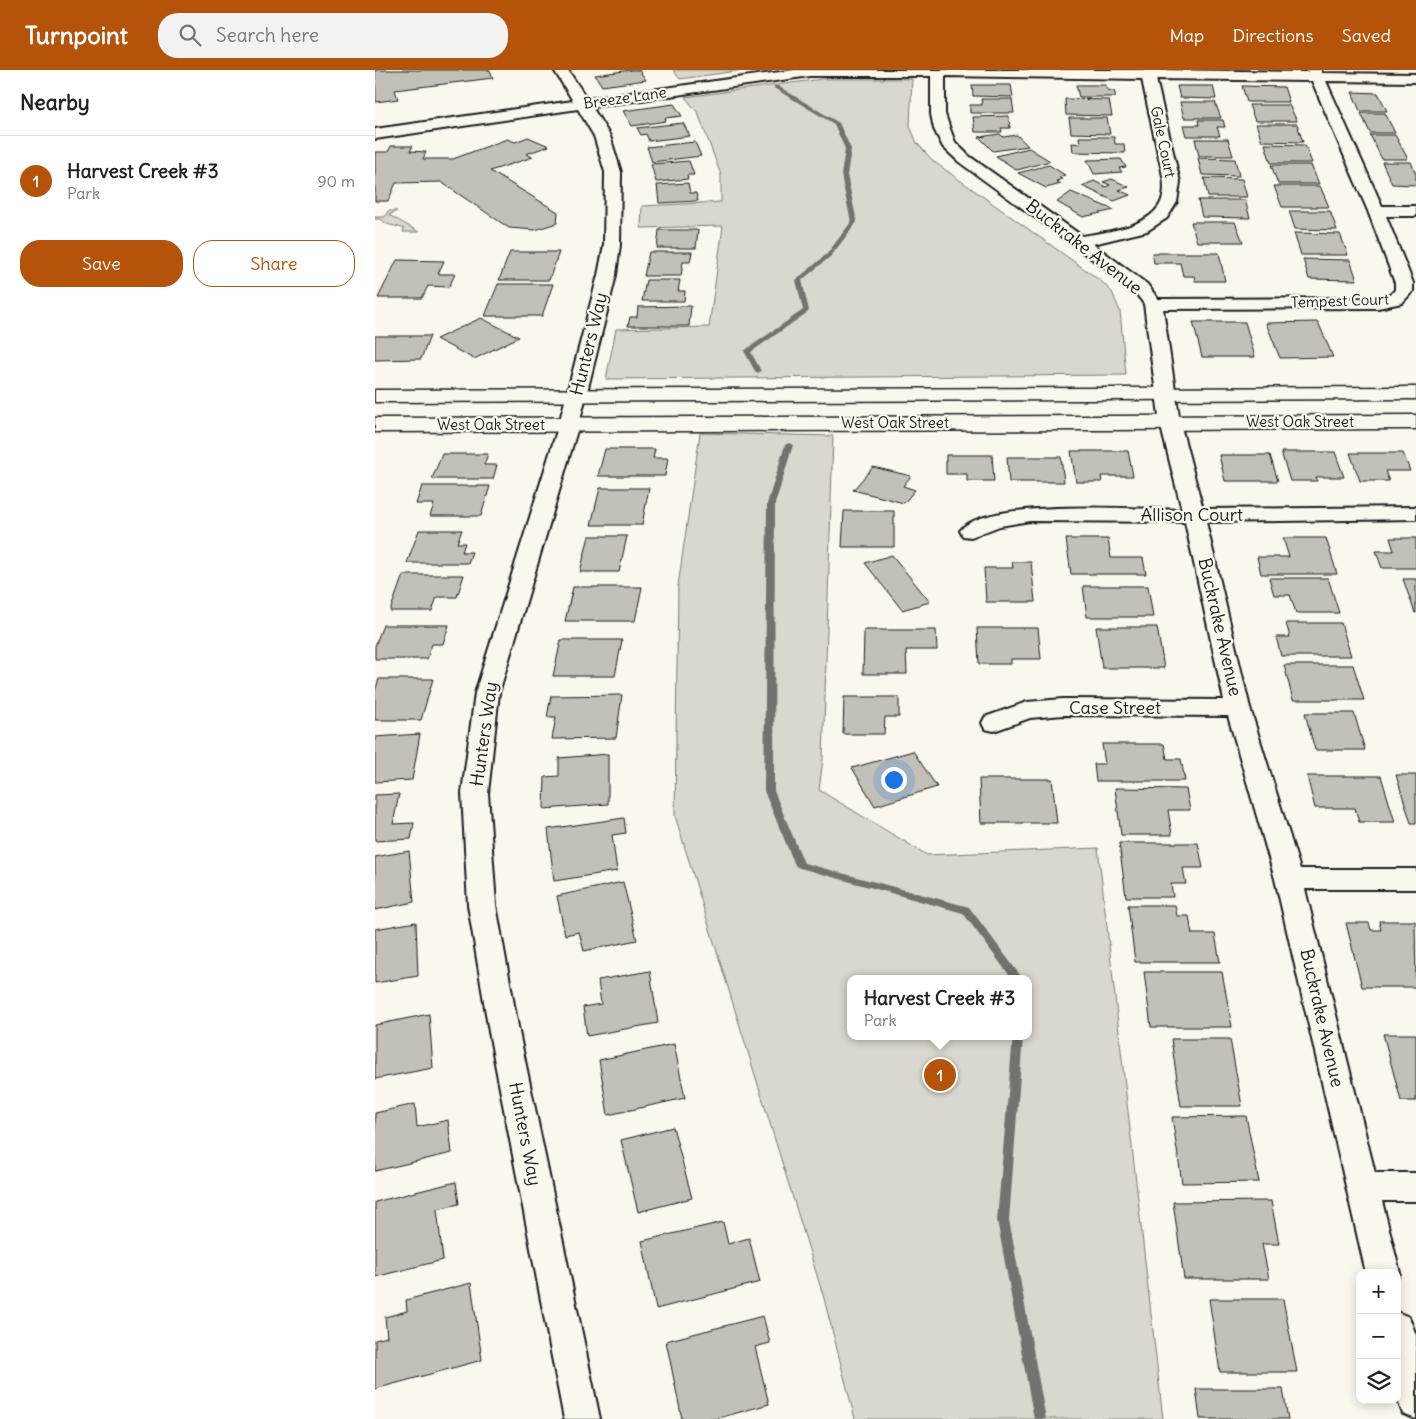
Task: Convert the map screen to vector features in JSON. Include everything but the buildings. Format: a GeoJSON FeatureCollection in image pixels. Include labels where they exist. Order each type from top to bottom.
{"type":"FeatureCollection","features":[{"type":"Feature","properties":{"kind":"main road","name":"West Oak Street"},"geometry":{"type":"LineString","coordinates":[[375,396],[1416,393]]}},
{"type":"Feature","properties":{"kind":"main road","name":"West Oak Street"},"geometry":{"type":"LineString","coordinates":[[375,425],[1416,422]]}},
{"type":"Feature","properties":{"kind":"street","name":"Hunters Way"},"geometry":{"type":"LineString","coordinates":[[561,70],[602,136],[613,172],[614,228],[607,275],[569,424],[487,693],[475,793],[477,857],[487,933],[504,1032],[582,1419]]}},
{"type":"Feature","properties":{"kind":"street","name":"Buckrake Avenue"},"geometry":{"type":"LineString","coordinates":[[938,71],[938,114],[948,144],[964,159],[1141,288],[1153,304],[1170,423],[1194,516],[1238,708],[1289,879],[1382,1269]]}},
{"type":"Feature","properties":{"kind":"street","name":"Breeze Lane"},"geometry":{"type":"LineString","coordinates":[[375,134],[810,72],[1316,73],[1416,78]]}},
{"type":"Feature","properties":{"kind":"street","name":"Gale Court"},"geometry":{"type":"LineString","coordinates":[[1079,241],[1128,232],[1145,226],[1168,206],[1172,194],[1172,182],[1148,73]]}},
{"type":"Feature","properties":{"kind":"street","name":"Tempest Court"},"geometry":{"type":"LineString","coordinates":[[1153,304],[1378,303],[1396,299],[1404,291],[1404,283],[1376,211],[1316,73]]}},
{"type":"Feature","properties":{"kind":"street"},"geometry":{"type":"LineString","coordinates":[[1376,211],[1416,211]]}},
{"type":"Feature","properties":{"kind":"street","name":"Allison Court"},"geometry":{"type":"LineString","coordinates":[[971,531],[995,520],[1030,514],[1194,516],[1416,513]]}},
{"type":"Feature","properties":{"kind":"street","name":"Case Street"},"geometry":{"type":"LineString","coordinates":[[993,723],[1027,710],[1063,707],[1238,708]]}},
{"type":"Feature","properties":{"kind":"street"},"geometry":{"type":"LineString","coordinates":[[1289,879],[1416,879]]}},
{"type":"Feature","properties":{"kind":"street"},"geometry":{"type":"LineString","coordinates":[[1361,1187],[1416,1187]]}},
{"type":"Feature","properties":{"kind":"street"},"geometry":{"type":"LineString","coordinates":[[1401,1344],[1416,1402]]}},
{"type":"Feature","properties":{"kind":"shaded area"},"geometry":{"type":"Polygon","coordinates":[[[673,70],[744,70],[680,79],[673,70]]]}},
{"type":"Feature","properties":{"kind":"shaded area"},"geometry":{"type":"Polygon","coordinates":[[[822,79],[912,79],[910,126],[917,143],[933,161],[1101,281],[1112,292],[1120,311],[1126,375],[606,379],[616,329],[709,327],[723,226],[641,228],[642,206],[721,202],[721,175],[698,113],[685,97],[822,79]]]}},
{"type":"Feature","properties":{"kind":"shaded area"},"geometry":{"type":"Polygon","coordinates":[[[388,211],[397,211],[389,215],[419,232],[403,232],[404,229],[386,224],[381,219],[375,219],[375,217],[385,217],[388,211]]]}},
{"type":"Feature","properties":{"kind":"shaded area"},"geometry":{"type":"Polygon","coordinates":[[[700,433],[833,436],[823,759],[819,790],[927,855],[1098,848],[1163,1419],[855,1419],[823,1295],[675,816],[678,586],[700,433]]]}},
{"type":"Feature","properties":{"kind":"waterway"},"geometry":{"type":"LineString","coordinates":[[758,371],[747,351],[806,311],[799,280],[829,255],[854,222],[844,175],[848,149],[836,123],[776,87]]}},
{"type":"Feature","properties":{"kind":"waterway"},"geometry":{"type":"LineString","coordinates":[[789,445],[771,504],[769,791],[800,865],[966,910],[1015,975]]}},
{"type":"Feature","properties":{"kind":"waterway"},"geometry":{"type":"LineString","coordinates":[[1018,1040],[1003,1220],[1040,1419]]}},
{"type":"Feature","properties":{"kind":"place","name":"Harvest Creek #3"},"geometry":{"type":"Point","coordinates":[940,1075]}}]}
